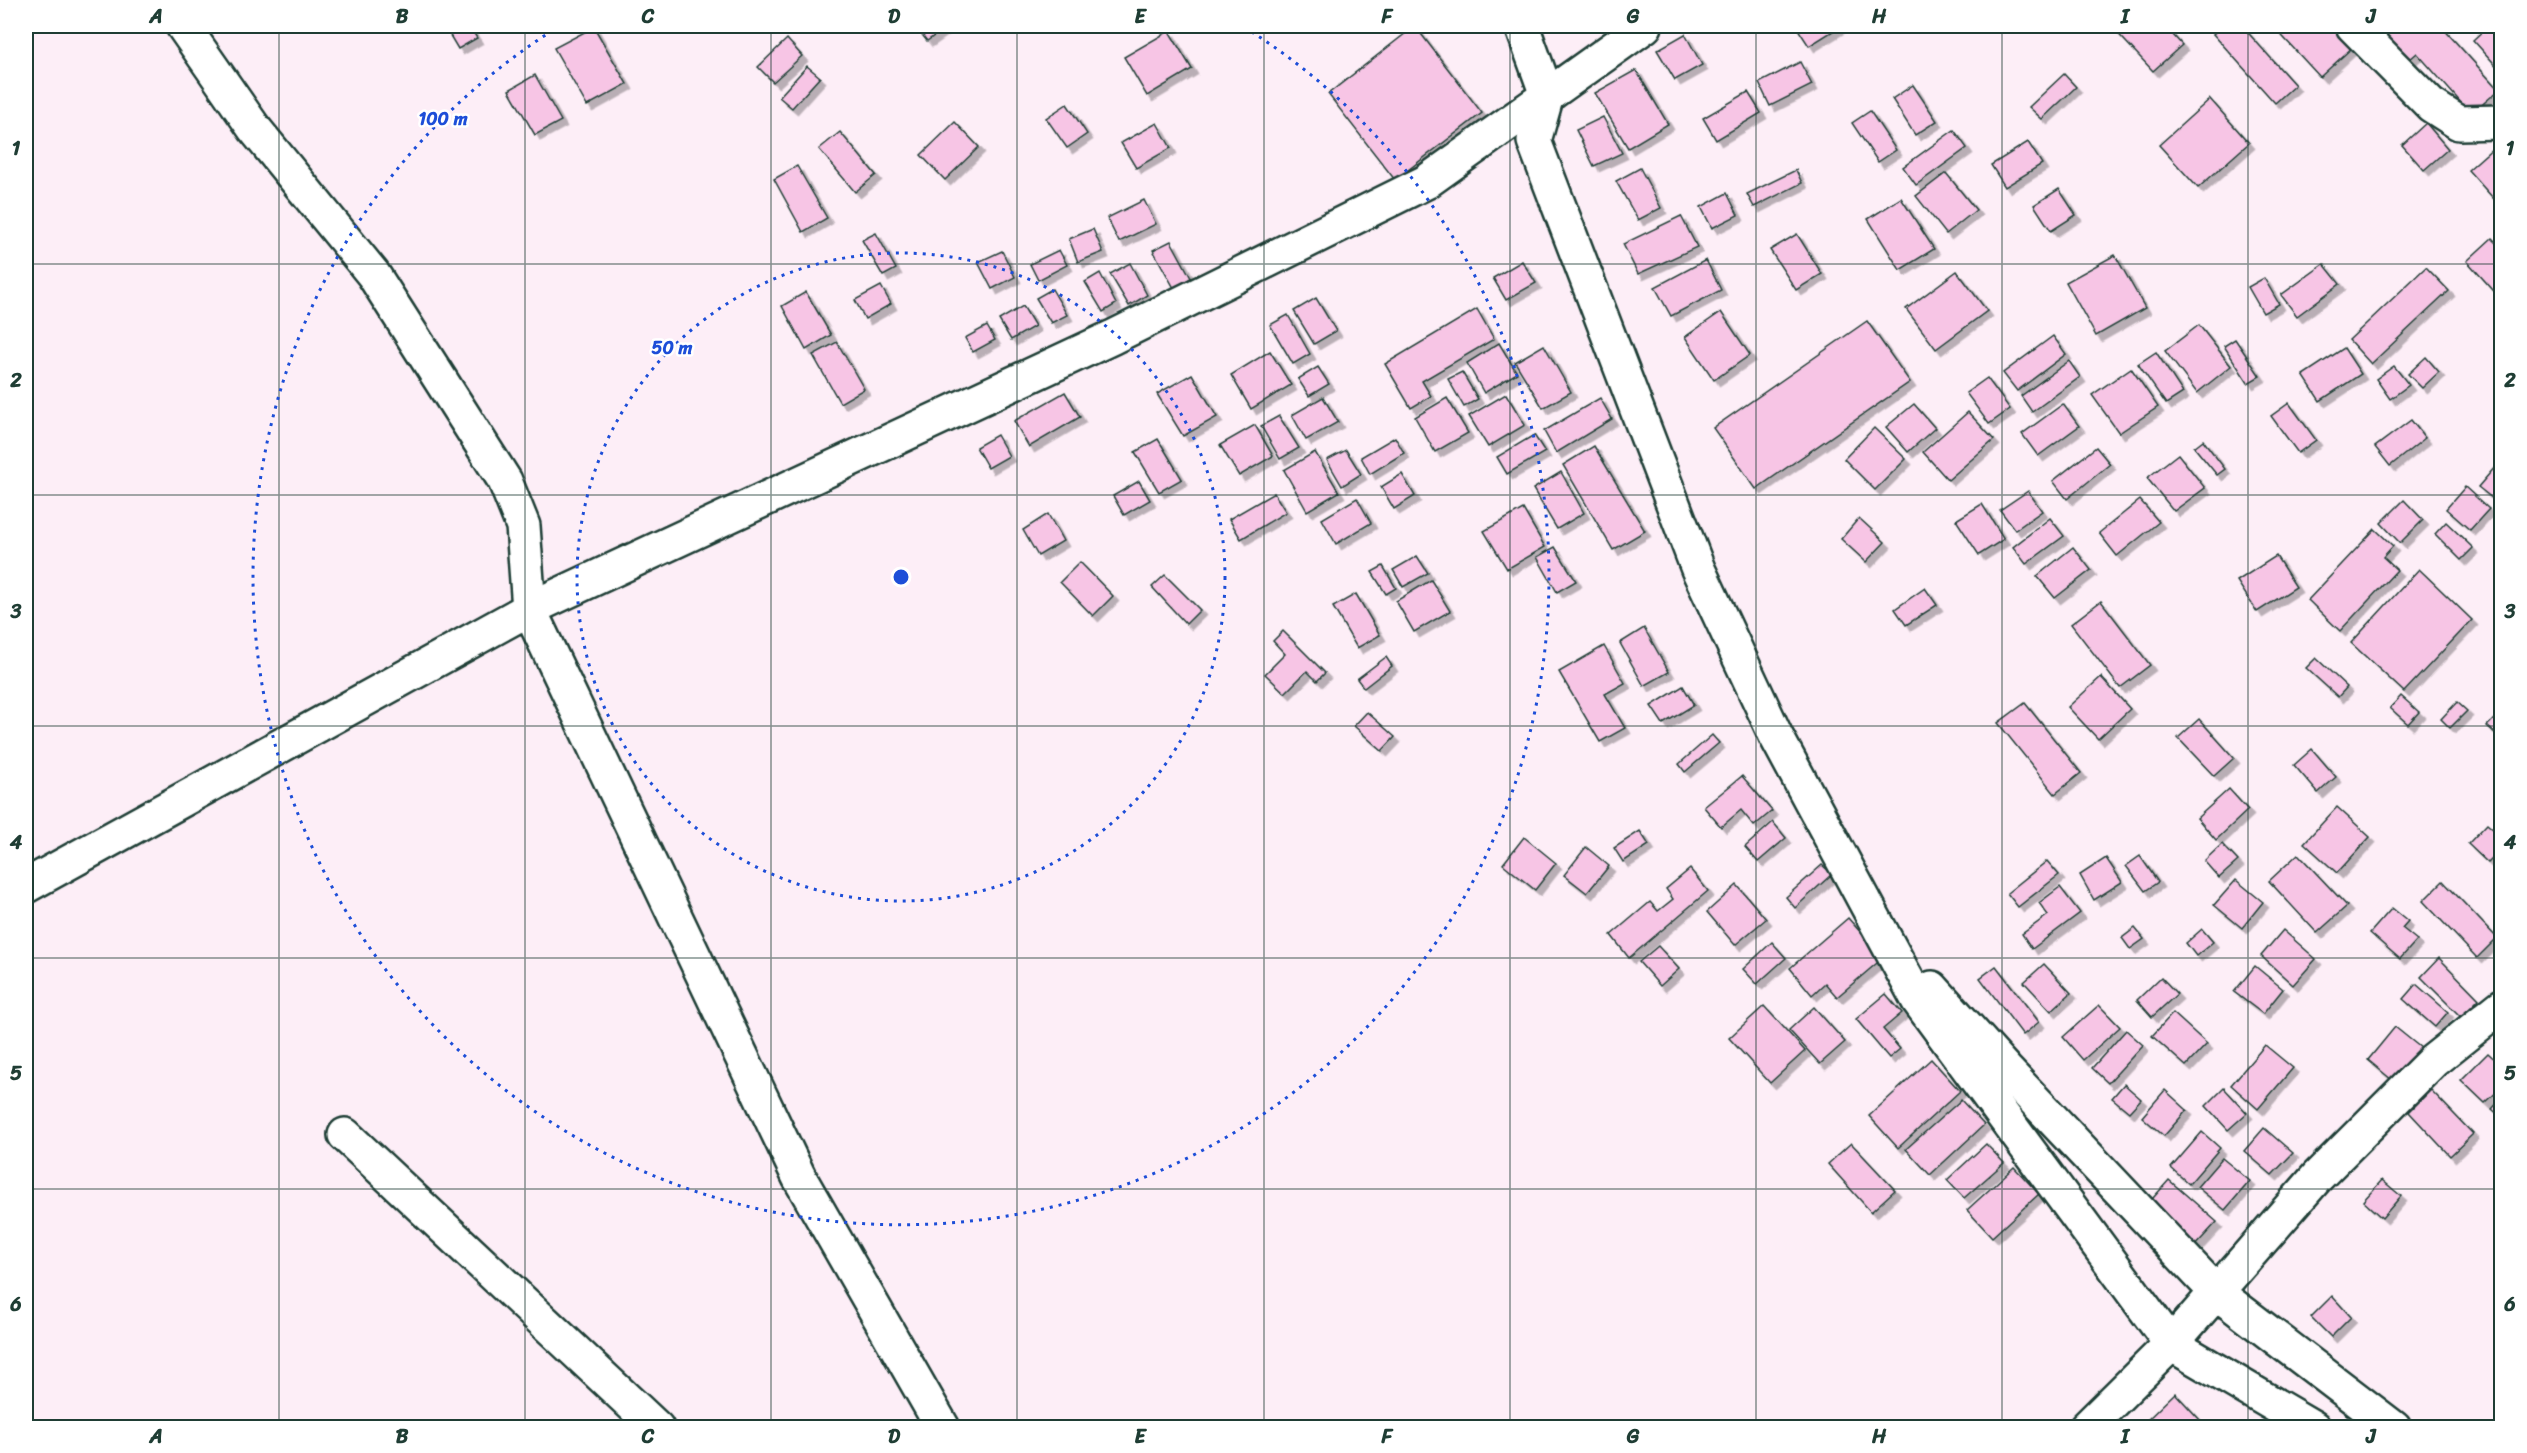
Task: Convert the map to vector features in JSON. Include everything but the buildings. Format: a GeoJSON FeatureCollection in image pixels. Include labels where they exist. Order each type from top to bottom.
{"type":"FeatureCollection","features":[{"type":"Feature","properties":{"kind":"street"},"geometry":{"type":"LineString","coordinates":[[183,26],[254,128],[373,274],[505,481],[523,526],[529,609],[799,1177],[943,1428]]}},
{"type":"Feature","properties":{"kind":"street"},"geometry":{"type":"LineString","coordinates":[[1522,26],[1546,95],[1534,141],[1698,569],[1776,736],[1918,1000],[2171,1344],[2314,1428]]}},
{"type":"Feature","properties":{"kind":"street"},"geometry":{"type":"LineString","coordinates":[[26,886],[529,609],[1113,338],[1416,187],[1645,26]]}},
{"type":"Feature","properties":{"kind":"street"},"geometry":{"type":"LineString","coordinates":[[2353,26],[2431,105],[2459,123],[2502,122]]}},
{"type":"Feature","properties":{"kind":"street"},"geometry":{"type":"LineString","coordinates":[[1879,927],[2006,1070],[2217,1293],[2394,1428]]}},
{"type":"Feature","properties":{"kind":"street"},"geometry":{"type":"LineString","coordinates":[[2086,1428],[2171,1344],[2317,1177],[2433,1061],[2502,1006]]}},
{"type":"Feature","properties":{"kind":"street"},"geometry":{"type":"LineString","coordinates":[[345,1135],[657,1428]]}}]}
